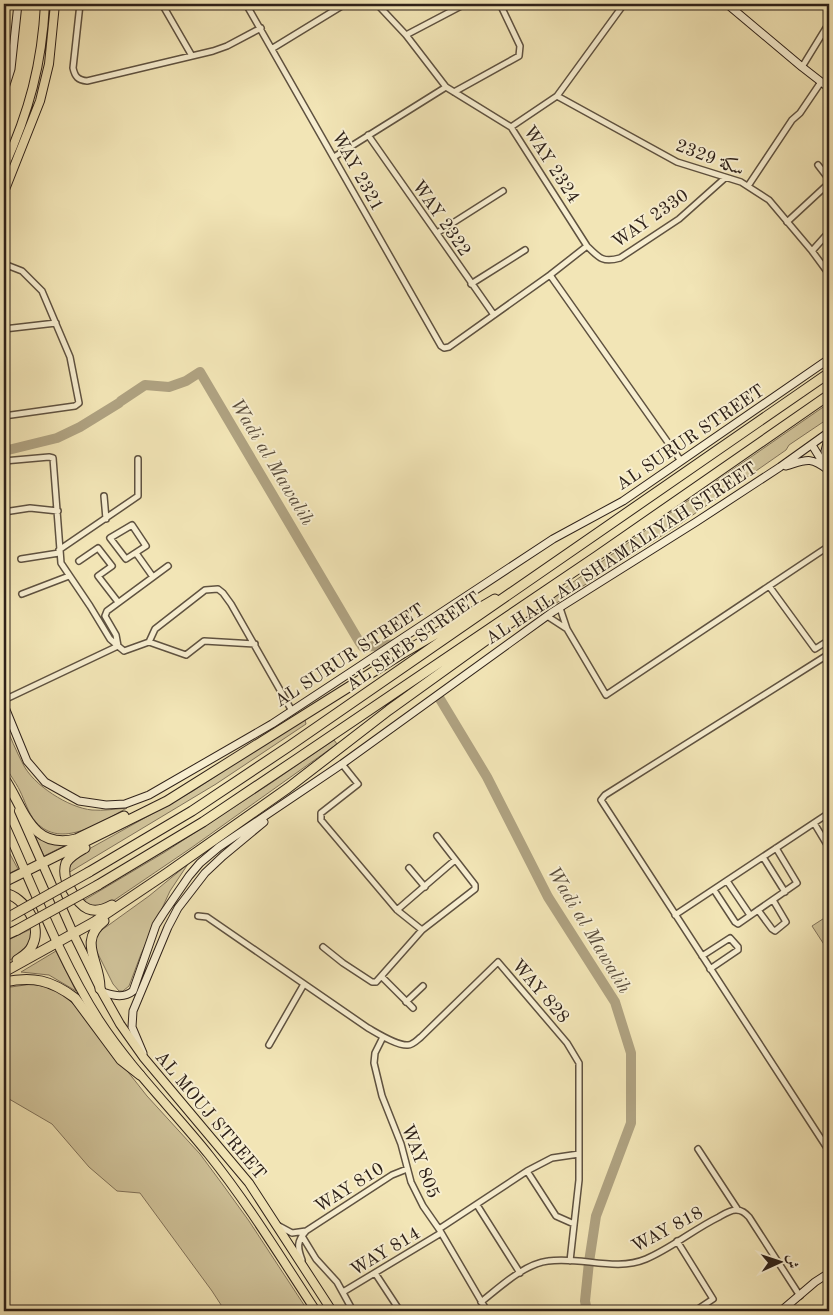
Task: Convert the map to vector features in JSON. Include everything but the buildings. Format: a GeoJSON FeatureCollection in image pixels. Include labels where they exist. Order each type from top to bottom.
{"type":"FeatureCollection","features":[{"type":"Feature","properties":{"kind":"highway","name":"AL SEEB STREET"},"geometry":{"type":"LineString","coordinates":[[6,918],[89,872],[192,811],[539,574],[829,372]]}},
{"type":"Feature","properties":{"kind":"highway","name":"AL SEEB STREET"},"geometry":{"type":"LineString","coordinates":[[4,936],[98,885],[203,822],[596,556],[829,395]]}},
{"type":"Feature","properties":{"kind":"highway"},"geometry":{"type":"LineString","coordinates":[[4,972],[74,935],[288,788],[397,705],[569,581],[596,556]]}},
{"type":"Feature","properties":{"kind":"highway"},"geometry":{"type":"LineString","coordinates":[[4,882],[167,801],[466,615],[539,574]]}},
{"type":"Feature","properties":{"kind":"highway"},"geometry":{"type":"LineString","coordinates":[[4,778],[13,791],[32,828],[45,836],[60,840],[76,839],[144,807],[167,801]]}},
{"type":"Feature","properties":{"kind":"highway"},"geometry":{"type":"LineString","coordinates":[[127,821],[112,833],[71,857],[65,872],[68,885],[76,901],[90,910],[104,909],[141,889]]}},
{"type":"Feature","properties":{"kind":"highway"},"geometry":{"type":"LineString","coordinates":[[101,990],[100,974],[91,948],[91,938],[99,925],[140,896],[153,882]]}},
{"type":"Feature","properties":{"kind":"highway"},"geometry":{"type":"LineString","coordinates":[[4,893],[15,896],[26,907],[33,922],[35,938],[33,945],[26,955],[4,967]]}},
{"type":"Feature","properties":{"kind":"highway"},"geometry":{"type":"LineString","coordinates":[[4,982],[22,978],[36,980],[53,984],[66,991],[75,998],[121,1060],[140,1075]]}},
{"type":"Feature","properties":{"kind":"main road"},"geometry":{"type":"LineString","coordinates":[[4,167],[30,102],[39,63],[45,4]]}},
{"type":"Feature","properties":{"kind":"main road"},"geometry":{"type":"LineString","coordinates":[[4,192],[40,101],[49,64],[54,4]]}},
{"type":"Feature","properties":{"kind":"main road","name":"AL MOUJ STREET"},"geometry":{"type":"LineString","coordinates":[[4,778],[74,935],[120,1024],[144,1058],[249,1183],[332,1311]]}},
{"type":"Feature","properties":{"kind":"main road","name":"AL MOUJ STREET"},"geometry":{"type":"LineString","coordinates":[[4,823],[58,943],[100,1022],[140,1075],[208,1154],[236,1190],[255,1216],[316,1311]]}},
{"type":"Feature","properties":{"kind":"street"},"geometry":{"type":"LineString","coordinates":[[4,91],[11,68],[18,4]]}},
{"type":"Feature","properties":{"kind":"street"},"geometry":{"type":"LineString","coordinates":[[80,4],[73,68],[75,76],[80,80],[87,81],[220,48],[261,28]]}},
{"type":"Feature","properties":{"kind":"street"},"geometry":{"type":"LineString","coordinates":[[162,4],[192,56]]}},
{"type":"Feature","properties":{"kind":"street","name":"WAY 2321"},"geometry":{"type":"LineString","coordinates":[[246,4],[273,48],[441,346],[444,348],[448,347],[494,315]]}},
{"type":"Feature","properties":{"kind":"street"},"geometry":{"type":"LineString","coordinates":[[273,48],[345,4]]}},
{"type":"Feature","properties":{"kind":"street","name":"WAY 2324"},"geometry":{"type":"LineString","coordinates":[[377,4],[406,36],[446,87],[511,127],[588,246]]}},
{"type":"Feature","properties":{"kind":"street"},"geometry":{"type":"LineString","coordinates":[[406,36],[465,4]]}},
{"type":"Feature","properties":{"kind":"street"},"geometry":{"type":"LineString","coordinates":[[454,92],[519,56],[520,46],[500,4]]}},
{"type":"Feature","properties":{"kind":"street"},"geometry":{"type":"LineString","coordinates":[[511,127],[557,96],[624,4]]}},
{"type":"Feature","properties":{"kind":"street"},"geometry":{"type":"LineString","coordinates":[[727,4],[829,88]]}},
{"type":"Feature","properties":{"kind":"street"},"geometry":{"type":"LineString","coordinates":[[802,67],[828,27]]}},
{"type":"Feature","properties":{"kind":"street"},"geometry":{"type":"LineString","coordinates":[[748,186],[792,120],[800,113],[821,82]]}},
{"type":"Feature","properties":{"kind":"street"},"geometry":{"type":"LineString","coordinates":[[334,157],[446,87]]}},
{"type":"Feature","properties":{"kind":"street","name":"سكة 2329"},"geometry":{"type":"LineString","coordinates":[[557,96],[677,162],[741,182],[748,186],[769,200],[829,274]]}},
{"type":"Feature","properties":{"kind":"street","name":"WAY 2322"},"geometry":{"type":"LineString","coordinates":[[368,135],[494,315]]}},
{"type":"Feature","properties":{"kind":"street"},"geometry":{"type":"LineString","coordinates":[[787,222],[827,185],[828,178],[826,173],[818,165]]}},
{"type":"Feature","properties":{"kind":"street","name":"WAY 2330"},"geometry":{"type":"LineString","coordinates":[[588,246],[598,257],[609,261],[620,258],[679,219],[725,178]]}},
{"type":"Feature","properties":{"kind":"street"},"geometry":{"type":"LineString","coordinates":[[436,233],[503,191]]}},
{"type":"Feature","properties":{"kind":"street"},"geometry":{"type":"LineString","coordinates":[[812,251],[829,232]]}},
{"type":"Feature","properties":{"kind":"street"},"geometry":{"type":"LineString","coordinates":[[494,315],[588,246]]}},
{"type":"Feature","properties":{"kind":"street"},"geometry":{"type":"LineString","coordinates":[[471,284],[525,250]]}},
{"type":"Feature","properties":{"kind":"street"},"geometry":{"type":"LineString","coordinates":[[4,264],[22,271],[42,291],[70,357],[79,403],[75,406],[4,416]]}},
{"type":"Feature","properties":{"kind":"street"},"geometry":{"type":"LineString","coordinates":[[550,275],[681,461]]}},
{"type":"Feature","properties":{"kind":"street"},"geometry":{"type":"LineString","coordinates":[[4,329],[56,323]]}},
{"type":"Feature","properties":{"kind":"street","name":"AL SURUR STREET"},"geometry":{"type":"LineString","coordinates":[[4,705],[27,761],[45,782],[79,801],[106,805],[125,804],[149,796],[292,711],[553,539],[623,501],[829,359]]}},
{"type":"Feature","properties":{"kind":"street"},"geometry":{"type":"LineString","coordinates":[[829,434],[826,450],[829,471]]}},
{"type":"Feature","properties":{"kind":"street","name":"AL HAIL AL SHAMALIYAH STREET"},"geometry":{"type":"LineString","coordinates":[[101,990],[122,997],[132,991],[156,926],[175,894],[200,863],[219,847],[284,805],[547,616],[696,522],[829,434]]}},
{"type":"Feature","properties":{"kind":"street"},"geometry":{"type":"LineString","coordinates":[[812,445],[829,471]]}},
{"type":"Feature","properties":{"kind":"street"},"geometry":{"type":"LineString","coordinates":[[4,461],[53,458],[61,563],[110,640],[124,651],[149,642],[186,656],[204,641],[254,644]]}},
{"type":"Feature","properties":{"kind":"street"},"geometry":{"type":"LineString","coordinates":[[21,559],[59,552],[138,496],[138,459]]}},
{"type":"Feature","properties":{"kind":"street"},"geometry":{"type":"LineString","coordinates":[[780,467],[808,460],[814,461],[829,471]]}},
{"type":"Feature","properties":{"kind":"street"},"geometry":{"type":"LineString","coordinates":[[104,496],[106,519]]}},
{"type":"Feature","properties":{"kind":"street"},"geometry":{"type":"LineString","coordinates":[[4,512],[30,508],[58,511]]}},
{"type":"Feature","properties":{"kind":"street"},"geometry":{"type":"LineString","coordinates":[[132,525],[146,546],[136,553],[126,559],[110,538],[132,525]]}},
{"type":"Feature","properties":{"kind":"street"},"geometry":{"type":"LineString","coordinates":[[560,608],[567,629],[606,695],[829,546]]}},
{"type":"Feature","properties":{"kind":"street"},"geometry":{"type":"LineString","coordinates":[[79,561],[98,548],[112,566],[98,576],[118,602]]}},
{"type":"Feature","properties":{"kind":"street"},"geometry":{"type":"LineString","coordinates":[[136,553],[153,577]]}},
{"type":"Feature","properties":{"kind":"street"},"geometry":{"type":"LineString","coordinates":[[118,646],[116,635],[106,616],[107,611],[168,566]]}},
{"type":"Feature","properties":{"kind":"street"},"geometry":{"type":"LineString","coordinates":[[22,594],[69,576]]}},
{"type":"Feature","properties":{"kind":"street"},"geometry":{"type":"LineString","coordinates":[[769,586],[815,649],[829,640]]}},
{"type":"Feature","properties":{"kind":"street"},"geometry":{"type":"LineString","coordinates":[[149,642],[156,629],[205,590],[218,589],[223,592],[292,711]]}},
{"type":"Feature","properties":{"kind":"street"},"geometry":{"type":"LineString","coordinates":[[547,616],[567,629]]}},
{"type":"Feature","properties":{"kind":"street"},"geometry":{"type":"LineString","coordinates":[[4,700],[118,646]]}},
{"type":"Feature","properties":{"kind":"street"},"geometry":{"type":"LineString","coordinates":[[829,654],[604,796],[601,800],[829,1151]]}},
{"type":"Feature","properties":{"kind":"street"},"geometry":{"type":"LineString","coordinates":[[342,764],[358,784],[321,813],[320,820],[397,910],[422,930]]}},
{"type":"Feature","properties":{"kind":"street","name":"AL HAIL AL SHAMALIYAH STREET"},"geometry":{"type":"LineString","coordinates":[[144,1058],[132,1027],[133,1011],[168,926],[178,908],[205,873],[284,805]]}},
{"type":"Feature","properties":{"kind":"street"},"geometry":{"type":"LineString","coordinates":[[675,915],[828,816]]}},
{"type":"Feature","properties":{"kind":"street"},"geometry":{"type":"LineString","coordinates":[[814,824],[829,848]]}},
{"type":"Feature","properties":{"kind":"street"},"geometry":{"type":"LineString","coordinates":[[323,947],[343,963],[372,982],[376,982],[422,930],[476,887],[437,836]]}},
{"type":"Feature","properties":{"kind":"street"},"geometry":{"type":"LineString","coordinates":[[714,890],[736,923],[785,892],[797,883],[776,848]]}},
{"type":"Feature","properties":{"kind":"street"},"geometry":{"type":"LineString","coordinates":[[763,857],[785,892]]}},
{"type":"Feature","properties":{"kind":"street"},"geometry":{"type":"LineString","coordinates":[[397,910],[455,860]]}},
{"type":"Feature","properties":{"kind":"street"},"geometry":{"type":"LineString","coordinates":[[410,868],[425,887]]}},
{"type":"Feature","properties":{"kind":"street"},"geometry":{"type":"LineString","coordinates":[[727,881],[750,915]]}},
{"type":"Feature","properties":{"kind":"street"},"geometry":{"type":"LineString","coordinates":[[758,910],[775,931],[786,922],[773,900]]}},
{"type":"Feature","properties":{"kind":"street"},"geometry":{"type":"LineString","coordinates":[[163,914],[164,921],[168,926]]}},
{"type":"Feature","properties":{"kind":"street","name":"WAY 828"},"geometry":{"type":"LineString","coordinates":[[198,916],[207,917],[383,1037],[403,1045],[412,1044],[498,962],[567,1043],[579,1063],[579,1154]]}},
{"type":"Feature","properties":{"kind":"street"},"geometry":{"type":"LineString","coordinates":[[702,956],[730,938],[738,947],[738,950],[710,969]]}},
{"type":"Feature","properties":{"kind":"street"},"geometry":{"type":"LineString","coordinates":[[382,977],[412,1008]]}},
{"type":"Feature","properties":{"kind":"street"},"geometry":{"type":"LineString","coordinates":[[269,1045],[304,984]]}},
{"type":"Feature","properties":{"kind":"street"},"geometry":{"type":"LineString","coordinates":[[406,1002],[423,986]]}},
{"type":"Feature","properties":{"kind":"street","name":"WAY 805"},"geometry":{"type":"LineString","coordinates":[[383,1037],[375,1053],[374,1063],[382,1096],[407,1169],[423,1206],[440,1231],[487,1311]]}},
{"type":"Feature","properties":{"kind":"street"},"geometry":{"type":"LineString","coordinates":[[698,1149],[738,1210],[749,1216],[800,1296]]}},
{"type":"Feature","properties":{"kind":"street"},"geometry":{"type":"LineString","coordinates":[[440,1231],[527,1171],[552,1158],[579,1154],[570,1261]]}},
{"type":"Feature","properties":{"kind":"street","name":"WAY 810"},"geometry":{"type":"LineString","coordinates":[[302,1236],[306,1231],[392,1175],[407,1169]]}},
{"type":"Feature","properties":{"kind":"street"},"geometry":{"type":"LineString","coordinates":[[527,1171],[556,1216],[574,1224]]}},
{"type":"Feature","properties":{"kind":"street"},"geometry":{"type":"LineString","coordinates":[[477,1205],[520,1273]]}},
{"type":"Feature","properties":{"kind":"street","name":"WAY 818"},"geometry":{"type":"LineString","coordinates":[[481,1302],[520,1273],[547,1261],[606,1264],[633,1263],[649,1257],[701,1225],[738,1210]]}},
{"type":"Feature","properties":{"kind":"street","name":"WAY 810"},"geometry":{"type":"LineString","coordinates":[[273,1222],[287,1232],[306,1231]]}},
{"type":"Feature","properties":{"kind":"street","name":"WAY 814"},"geometry":{"type":"LineString","coordinates":[[343,1292],[440,1231]]}},
{"type":"Feature","properties":{"kind":"street"},"geometry":{"type":"LineString","coordinates":[[306,1272],[298,1249],[299,1240],[302,1236],[316,1259],[331,1273],[353,1311]]}},
{"type":"Feature","properties":{"kind":"street"},"geometry":{"type":"LineString","coordinates":[[677,1241],[713,1299],[695,1311]]}},
{"type":"Feature","properties":{"kind":"street"},"geometry":{"type":"LineString","coordinates":[[375,1273],[400,1311]]}},
{"type":"Feature","properties":{"kind":"street"},"geometry":{"type":"LineString","coordinates":[[781,1311],[814,1282],[829,1273]]}},
{"type":"Feature","properties":{"kind":"shaded area"},"geometry":{"type":"Polygon","coordinates":[[[829,403],[829,418],[789,445],[786,450],[677,526],[536,616],[534,610],[829,403]]]}},
{"type":"Feature","properties":{"kind":"shaded area"},"geometry":{"type":"Polygon","coordinates":[[[305,720],[306,724],[216,784],[68,873],[71,862],[80,854],[193,791],[286,730],[305,720]]]}},
{"type":"Feature","properties":{"kind":"shaded area"},"geometry":{"type":"Polygon","coordinates":[[[4,722],[28,772],[53,794],[73,805],[92,810],[127,808],[81,831],[57,834],[46,830],[31,815],[18,787],[8,772],[3,756],[4,722]]]}},
{"type":"Feature","properties":{"kind":"shaded area"},"geometry":{"type":"Polygon","coordinates":[[[334,740],[337,744],[113,901],[99,909],[81,902],[165,852],[334,740]]]}},
{"type":"Feature","properties":{"kind":"shaded area"},"geometry":{"type":"Polygon","coordinates":[[[35,836],[64,846],[44,856],[35,836]]]}},
{"type":"Feature","properties":{"kind":"shaded area"},"geometry":{"type":"Polygon","coordinates":[[[4,843],[18,869],[4,876],[4,843]]]}},
{"type":"Feature","properties":{"kind":"shaded area"},"geometry":{"type":"Polygon","coordinates":[[[188,864],[170,891],[141,954],[129,986],[123,991],[119,991],[113,984],[95,948],[94,943],[99,932],[149,896],[188,864]]]}},
{"type":"Feature","properties":{"kind":"shaded area"},"geometry":{"type":"Polygon","coordinates":[[[829,915],[829,944],[825,946],[812,926],[829,915]]]}},
{"type":"Feature","properties":{"kind":"shaded area"},"geometry":{"type":"Polygon","coordinates":[[[31,929],[30,940],[24,950],[4,963],[4,942],[31,929]]]}},
{"type":"Feature","properties":{"kind":"shaded area"},"geometry":{"type":"Polygon","coordinates":[[[56,951],[76,991],[49,975],[21,972],[56,951]]]}},
{"type":"Feature","properties":{"kind":"shaded area"},"geometry":{"type":"Polygon","coordinates":[[[32,984],[51,988],[63,994],[79,1010],[147,1096],[200,1154],[249,1221],[308,1311],[225,1311],[140,1193],[117,1191],[89,1167],[52,1124],[4,1096],[4,988],[32,984]]]}},
{"type":"Feature","properties":{"kind":"waterway","name":"Wadi al Mawalih"},"geometry":{"type":"LineString","coordinates":[[121,401],[145,385],[169,387],[186,381],[200,372],[360,643]]}},
{"type":"Feature","properties":{"kind":"waterway","name":"Wadi al Mawalih"},"geometry":{"type":"LineString","coordinates":[[4,451],[57,438],[80,427],[119,403]]}},
{"type":"Feature","properties":{"kind":"waterway","name":"Wadi al Mawalih"},"geometry":{"type":"LineString","coordinates":[[362,646],[408,643]]}},
{"type":"Feature","properties":{"kind":"waterway","name":"Wadi al Mawalih"},"geometry":{"type":"LineString","coordinates":[[440,699],[487,777],[548,897],[615,1002],[631,1053],[631,1123],[596,1216],[585,1301],[587,1311]]}}]}
